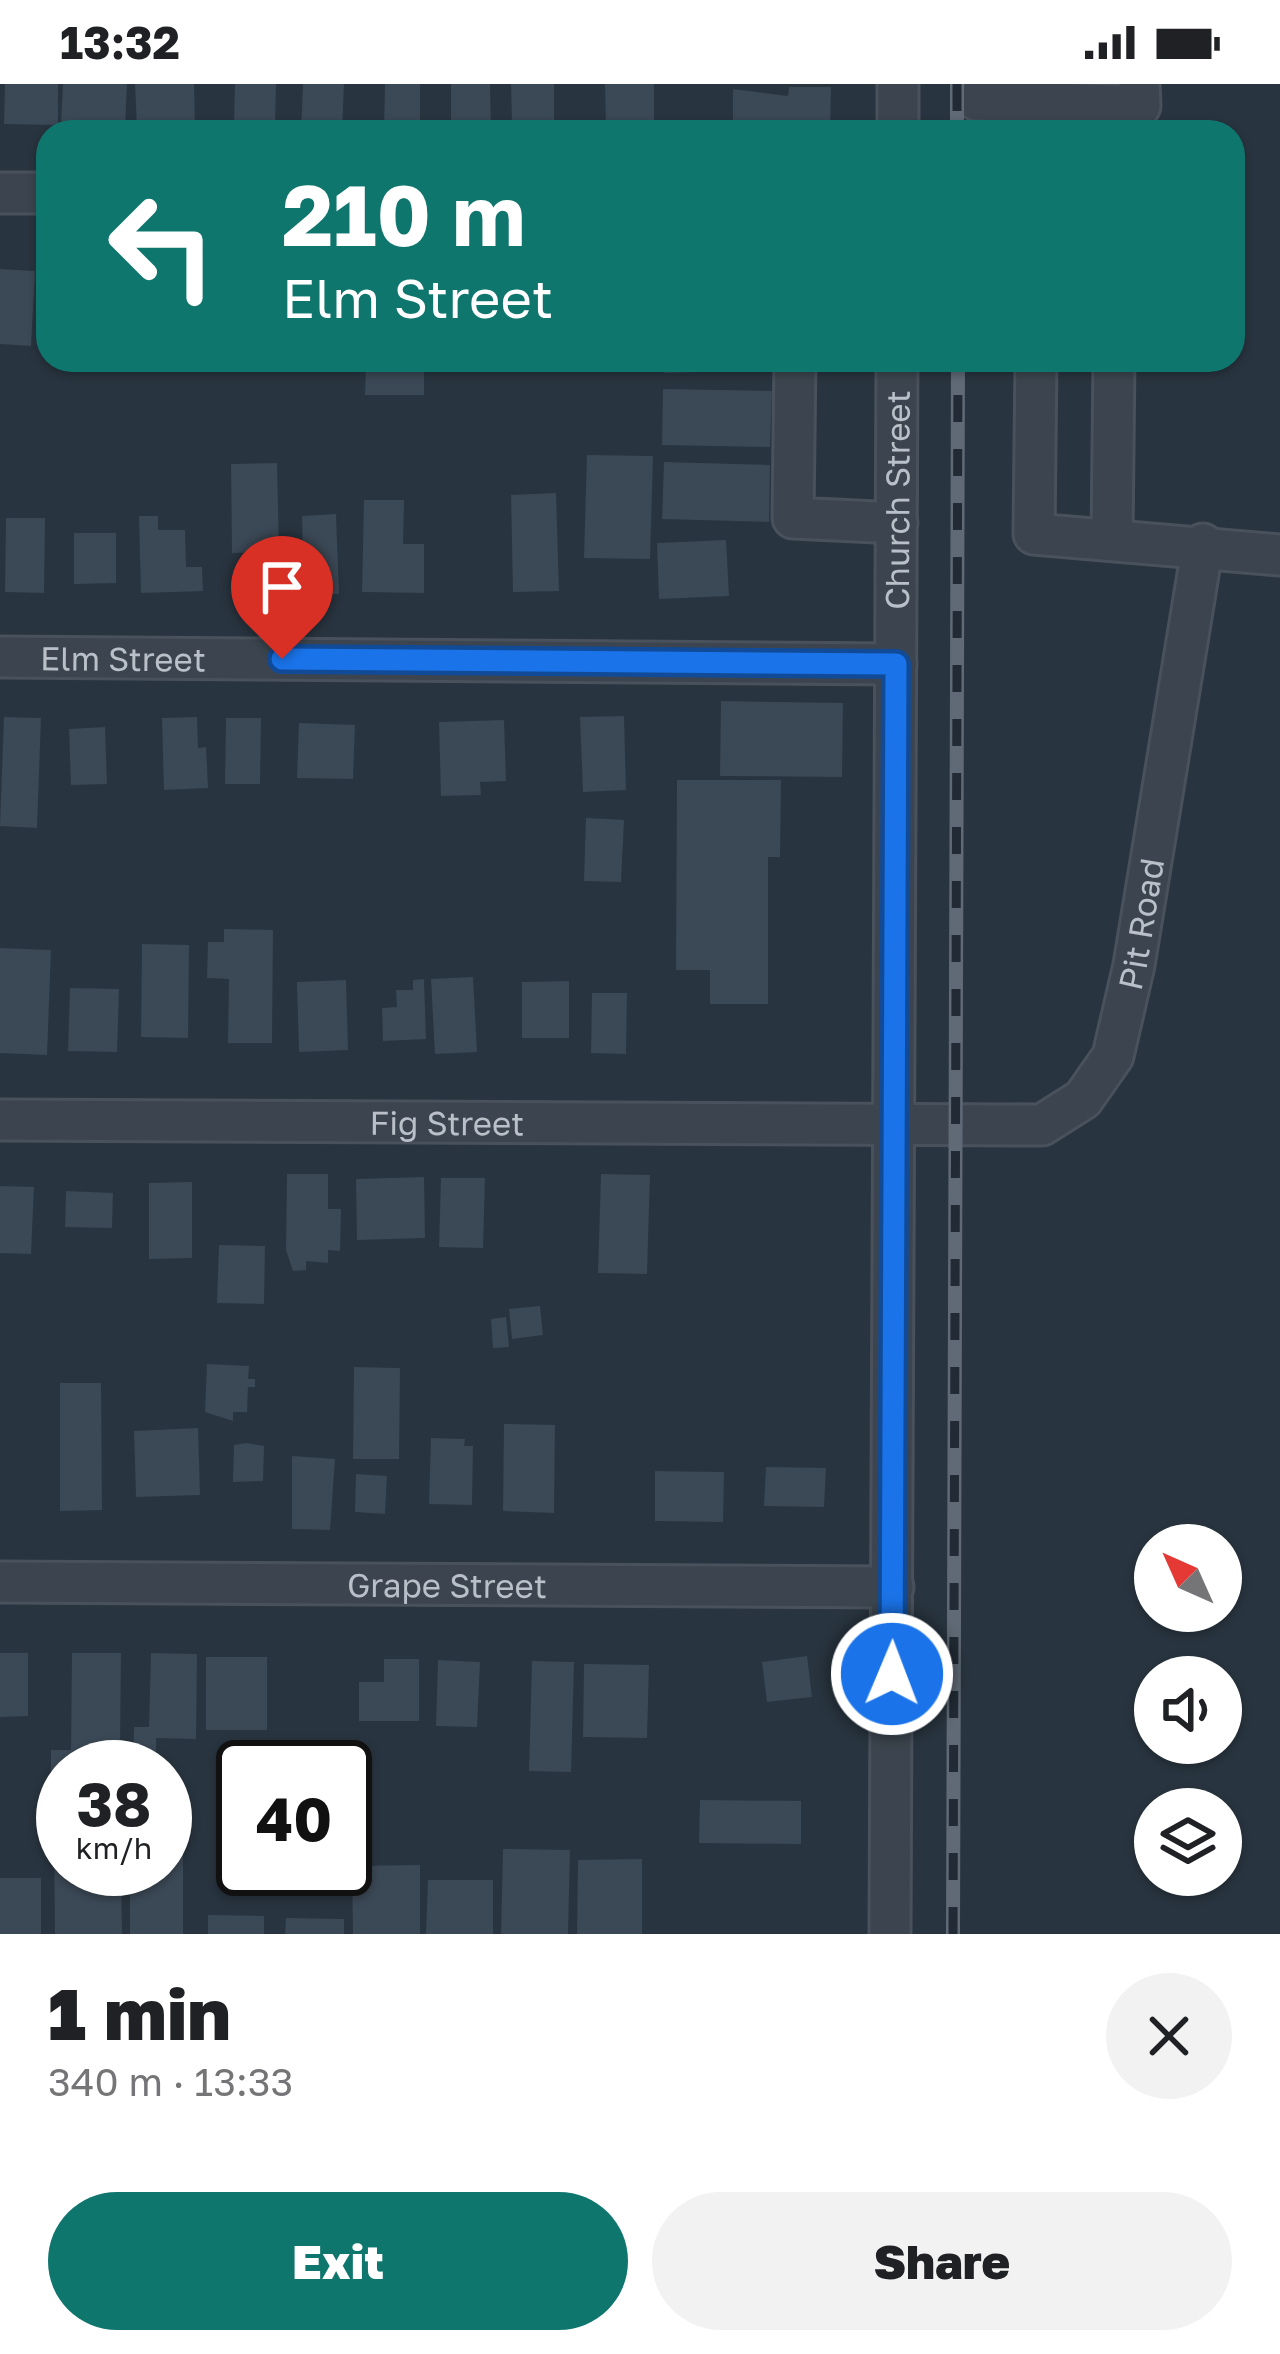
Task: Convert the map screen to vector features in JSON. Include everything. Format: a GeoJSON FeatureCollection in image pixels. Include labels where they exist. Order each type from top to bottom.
{"type":"FeatureCollection","features":[{"type":"Feature","properties":{"kind":"street"},"geometry":{"type":"LineString","coordinates":[[898,84],[898,120]]}},
{"type":"Feature","properties":{"kind":"street"},"geometry":{"type":"LineString","coordinates":[[977,100],[1119,107]]}},
{"type":"Feature","properties":{"kind":"street"},"geometry":{"type":"LineString","coordinates":[[0,193],[36,193]]}},
{"type":"Feature","properties":{"kind":"street"},"geometry":{"type":"LineString","coordinates":[[795,372],[794,518],[897,523]]}},
{"type":"Feature","properties":{"kind":"street","name":"Church Street"},"geometry":{"type":"LineString","coordinates":[[890,1934],[897,372]]}},
{"type":"Feature","properties":{"kind":"street"},"geometry":{"type":"LineString","coordinates":[[1036,372],[1034,534],[1203,544],[1280,555]]}},
{"type":"Feature","properties":{"kind":"street"},"geometry":{"type":"LineString","coordinates":[[1112,539],[1114,372]]}},
{"type":"Feature","properties":{"kind":"street","name":"Pit Road"},"geometry":{"type":"LineString","coordinates":[[896,1124],[1042,1125],[1083,1099],[1113,1056],[1134,965],[1203,544]]}},
{"type":"Feature","properties":{"kind":"street","name":"Elm Street"},"geometry":{"type":"LineString","coordinates":[[0,657],[896,664]]}},
{"type":"Feature","properties":{"kind":"street","name":"Fig Street"},"geometry":{"type":"LineString","coordinates":[[0,1120],[896,1124]]}},
{"type":"Feature","properties":{"kind":"street","name":"Grape Street"},"geometry":{"type":"LineString","coordinates":[[0,1582],[893,1587]]}},
{"type":"Feature","properties":{"kind":"building"},"geometry":{"type":"Polygon","coordinates":[[[5,84],[58,84],[58,120],[4,124],[5,84]]]}},
{"type":"Feature","properties":{"kind":"building"},"geometry":{"type":"Polygon","coordinates":[[[63,84],[127,84],[125,120],[61,120],[63,84]]]}},
{"type":"Feature","properties":{"kind":"building"},"geometry":{"type":"Polygon","coordinates":[[[135,84],[194,84],[195,120],[137,120],[135,84]]]}},
{"type":"Feature","properties":{"kind":"building"},"geometry":{"type":"Polygon","coordinates":[[[235,84],[276,84],[275,120],[234,120],[235,84]]]}},
{"type":"Feature","properties":{"kind":"building"},"geometry":{"type":"Polygon","coordinates":[[[303,84],[344,84],[342,120],[301,120],[303,84]]]}},
{"type":"Feature","properties":{"kind":"building"},"geometry":{"type":"Polygon","coordinates":[[[385,84],[420,84],[420,120],[384,120],[385,84]]]}},
{"type":"Feature","properties":{"kind":"building"},"geometry":{"type":"Polygon","coordinates":[[[451,84],[490,84],[491,120],[451,120],[451,84]]]}},
{"type":"Feature","properties":{"kind":"building"},"geometry":{"type":"Polygon","coordinates":[[[511,84],[554,84],[554,120],[512,120],[511,84]]]}},
{"type":"Feature","properties":{"kind":"building"},"geometry":{"type":"Polygon","coordinates":[[[605,84],[654,84],[654,120],[606,120],[605,84]]]}},
{"type":"Feature","properties":{"kind":"building"},"geometry":{"type":"Polygon","coordinates":[[[789,87],[831,87],[830,120],[733,120],[733,89],[788,96],[789,87]]]}},
{"type":"Feature","properties":{"kind":"building"},"geometry":{"type":"Polygon","coordinates":[[[0,269],[35,271],[31,346],[0,344],[0,269]]]}},
{"type":"Feature","properties":{"kind":"building"},"geometry":{"type":"Polygon","coordinates":[[[366,372],[424,372],[424,395],[365,395],[366,372]]]}},
{"type":"Feature","properties":{"kind":"building"},"geometry":{"type":"Polygon","coordinates":[[[663,389],[772,391],[770,447],[662,445],[663,389]]]}},
{"type":"Feature","properties":{"kind":"building"},"geometry":{"type":"Polygon","coordinates":[[[587,455],[653,456],[650,559],[584,558],[587,455]]]}},
{"type":"Feature","properties":{"kind":"building"},"geometry":{"type":"Polygon","coordinates":[[[664,462],[770,465],[769,522],[662,519],[664,462]]]}},
{"type":"Feature","properties":{"kind":"building"},"geometry":{"type":"Polygon","coordinates":[[[277,463],[279,552],[232,553],[231,464],[277,463]]]}},
{"type":"Feature","properties":{"kind":"building"},"geometry":{"type":"Polygon","coordinates":[[[556,493],[559,591],[513,592],[511,495],[556,493]]]}},
{"type":"Feature","properties":{"kind":"building"},"geometry":{"type":"Polygon","coordinates":[[[364,500],[404,500],[403,544],[424,544],[424,593],[362,592],[364,500]]]}},
{"type":"Feature","properties":{"kind":"building"},"geometry":{"type":"Polygon","coordinates":[[[336,514],[339,594],[304,595],[302,516],[336,514]]]}},
{"type":"Feature","properties":{"kind":"building"},"geometry":{"type":"Polygon","coordinates":[[[139,516],[158,516],[158,530],[185,530],[186,567],[202,567],[203,591],[141,593],[139,516]]]}},
{"type":"Feature","properties":{"kind":"building"},"geometry":{"type":"Polygon","coordinates":[[[6,518],[45,518],[44,593],[5,592],[6,518]]]}},
{"type":"Feature","properties":{"kind":"building"},"geometry":{"type":"Polygon","coordinates":[[[74,533],[116,533],[116,583],[74,584],[74,533]]]}},
{"type":"Feature","properties":{"kind":"building"},"geometry":{"type":"Polygon","coordinates":[[[726,540],[729,596],[659,599],[657,543],[726,540]]]}},
{"type":"Feature","properties":{"kind":"building"},"geometry":{"type":"Polygon","coordinates":[[[721,701],[843,703],[842,777],[720,776],[721,701]]]}},
{"type":"Feature","properties":{"kind":"building"},"geometry":{"type":"Polygon","coordinates":[[[624,716],[626,790],[583,792],[580,717],[624,716]]]}},
{"type":"Feature","properties":{"kind":"building"},"geometry":{"type":"Polygon","coordinates":[[[4,717],[41,718],[37,828],[0,826],[4,717]]]}},
{"type":"Feature","properties":{"kind":"building"},"geometry":{"type":"Polygon","coordinates":[[[197,717],[198,748],[206,747],[208,788],[164,790],[162,718],[197,717]]]}},
{"type":"Feature","properties":{"kind":"building"},"geometry":{"type":"Polygon","coordinates":[[[226,718],[261,718],[260,784],[225,784],[226,718]]]}},
{"type":"Feature","properties":{"kind":"building"},"geometry":{"type":"Polygon","coordinates":[[[504,720],[506,781],[480,782],[481,795],[441,796],[439,722],[504,720]]]}},
{"type":"Feature","properties":{"kind":"building"},"geometry":{"type":"Polygon","coordinates":[[[299,723],[355,725],[353,779],[297,778],[299,723]]]}},
{"type":"Feature","properties":{"kind":"building"},"geometry":{"type":"Polygon","coordinates":[[[105,727],[107,784],[71,785],[69,729],[105,727]]]}},
{"type":"Feature","properties":{"kind":"building"},"geometry":{"type":"Polygon","coordinates":[[[677,780],[781,780],[780,857],[768,857],[768,1004],[710,1004],[710,970],[676,970],[677,780]]]}},
{"type":"Feature","properties":{"kind":"building"},"geometry":{"type":"Polygon","coordinates":[[[586,818],[624,820],[621,882],[584,881],[586,818]]]}},
{"type":"Feature","properties":{"kind":"building"},"geometry":{"type":"Polygon","coordinates":[[[224,929],[273,930],[272,1043],[228,1043],[229,979],[207,978],[208,942],[224,942],[224,929]]]}},
{"type":"Feature","properties":{"kind":"building"},"geometry":{"type":"Polygon","coordinates":[[[142,944],[189,945],[188,1038],[141,1037],[142,944]]]}},
{"type":"Feature","properties":{"kind":"building"},"geometry":{"type":"Polygon","coordinates":[[[0,948],[51,950],[47,1055],[0,1053],[0,948]]]}},
{"type":"Feature","properties":{"kind":"building"},"geometry":{"type":"Polygon","coordinates":[[[473,977],[477,1052],[435,1054],[431,979],[473,977]]]}},
{"type":"Feature","properties":{"kind":"building"},"geometry":{"type":"Polygon","coordinates":[[[424,979],[426,1039],[383,1041],[382,1008],[397,1007],[396,990],[413,990],[413,980],[424,979]]]}},
{"type":"Feature","properties":{"kind":"building"},"geometry":{"type":"Polygon","coordinates":[[[346,980],[348,1050],[299,1052],[297,982],[346,980]]]}},
{"type":"Feature","properties":{"kind":"building"},"geometry":{"type":"Polygon","coordinates":[[[569,981],[569,1038],[522,1038],[522,982],[569,981]]]}},
{"type":"Feature","properties":{"kind":"building"},"geometry":{"type":"Polygon","coordinates":[[[70,988],[119,989],[117,1052],[68,1051],[70,988]]]}},
{"type":"Feature","properties":{"kind":"building"},"geometry":{"type":"Polygon","coordinates":[[[592,993],[627,993],[626,1054],[591,1053],[592,993]]]}},
{"type":"Feature","properties":{"kind":"building"},"geometry":{"type":"Polygon","coordinates":[[[287,1174],[328,1174],[328,1209],[341,1209],[340,1251],[328,1250],[328,1263],[306,1261],[306,1270],[293,1271],[286,1250],[287,1174]]]}},
{"type":"Feature","properties":{"kind":"building"},"geometry":{"type":"Polygon","coordinates":[[[601,1174],[650,1175],[647,1274],[598,1273],[601,1174]]]}},
{"type":"Feature","properties":{"kind":"building"},"geometry":{"type":"Polygon","coordinates":[[[424,1177],[425,1238],[357,1240],[356,1179],[424,1177]]]}},
{"type":"Feature","properties":{"kind":"building"},"geometry":{"type":"Polygon","coordinates":[[[441,1178],[485,1178],[483,1248],[439,1247],[441,1178]]]}},
{"type":"Feature","properties":{"kind":"building"},"geometry":{"type":"Polygon","coordinates":[[[192,1182],[192,1258],[149,1259],[149,1183],[192,1182]]]}},
{"type":"Feature","properties":{"kind":"building"},"geometry":{"type":"Polygon","coordinates":[[[0,1186],[34,1187],[31,1254],[0,1253],[0,1186]]]}},
{"type":"Feature","properties":{"kind":"building"},"geometry":{"type":"Polygon","coordinates":[[[66,1191],[113,1193],[112,1228],[65,1227],[66,1191]]]}},
{"type":"Feature","properties":{"kind":"building"},"geometry":{"type":"Polygon","coordinates":[[[219,1245],[265,1246],[264,1304],[217,1303],[219,1245]]]}},
{"type":"Feature","properties":{"kind":"building"},"geometry":{"type":"Polygon","coordinates":[[[540,1306],[543,1335],[512,1339],[509,1309],[540,1306]]]}},
{"type":"Feature","properties":{"kind":"building"},"geometry":{"type":"Polygon","coordinates":[[[506,1317],[509,1347],[493,1348],[491,1319],[506,1317]]]}},
{"type":"Feature","properties":{"kind":"building"},"geometry":{"type":"Polygon","coordinates":[[[207,1364],[249,1366],[248,1379],[255,1379],[255,1387],[248,1387],[247,1412],[233,1412],[233,1421],[205,1412],[207,1364]]]}},
{"type":"Feature","properties":{"kind":"building"},"geometry":{"type":"Polygon","coordinates":[[[354,1367],[400,1368],[399,1459],[353,1459],[354,1367]]]}},
{"type":"Feature","properties":{"kind":"building"},"geometry":{"type":"Polygon","coordinates":[[[60,1383],[101,1383],[102,1510],[60,1511],[60,1383]]]}},
{"type":"Feature","properties":{"kind":"building"},"geometry":{"type":"Polygon","coordinates":[[[504,1424],[555,1425],[554,1513],[503,1511],[504,1424]]]}},
{"type":"Feature","properties":{"kind":"building"},"geometry":{"type":"Polygon","coordinates":[[[198,1428],[200,1495],[136,1497],[134,1431],[198,1428]]]}},
{"type":"Feature","properties":{"kind":"building"},"geometry":{"type":"Polygon","coordinates":[[[431,1438],[465,1439],[464,1446],[473,1446],[472,1505],[429,1504],[431,1438]]]}},
{"type":"Feature","properties":{"kind":"building"},"geometry":{"type":"Polygon","coordinates":[[[234,1445],[264,1446],[263,1481],[233,1482],[234,1445]]]}},
{"type":"Feature","properties":{"kind":"building"},"geometry":{"type":"Polygon","coordinates":[[[292,1456],[335,1459],[330,1530],[292,1529],[292,1456]]]}},
{"type":"Feature","properties":{"kind":"building"},"geometry":{"type":"Polygon","coordinates":[[[766,1467],[826,1468],[824,1507],[764,1506],[766,1467]]]}},
{"type":"Feature","properties":{"kind":"building"},"geometry":{"type":"Polygon","coordinates":[[[655,1471],[724,1472],[723,1522],[655,1521],[655,1471]]]}},
{"type":"Feature","properties":{"kind":"building"},"geometry":{"type":"Polygon","coordinates":[[[356,1474],[387,1476],[385,1514],[355,1512],[356,1474]]]}},
{"type":"Feature","properties":{"kind":"building"},"geometry":{"type":"Polygon","coordinates":[[[0,1653],[28,1653],[28,1716],[0,1717],[0,1653]]]}},
{"type":"Feature","properties":{"kind":"building"},"geometry":{"type":"Polygon","coordinates":[[[72,1653],[121,1653],[120,1740],[71,1740],[72,1653]]]}},
{"type":"Feature","properties":{"kind":"building"},"geometry":{"type":"Polygon","coordinates":[[[151,1653],[197,1654],[196,1739],[134,1740],[134,1727],[149,1727],[151,1653]]]}},
{"type":"Feature","properties":{"kind":"building"},"geometry":{"type":"Polygon","coordinates":[[[807,1656],[812,1697],[767,1702],[762,1662],[807,1656]]]}},
{"type":"Feature","properties":{"kind":"building"},"geometry":{"type":"Polygon","coordinates":[[[206,1657],[267,1657],[267,1730],[206,1730],[206,1657]]]}},
{"type":"Feature","properties":{"kind":"building"},"geometry":{"type":"Polygon","coordinates":[[[384,1659],[419,1659],[419,1721],[359,1721],[359,1682],[384,1682],[384,1659]]]}},
{"type":"Feature","properties":{"kind":"building"},"geometry":{"type":"Polygon","coordinates":[[[438,1660],[480,1662],[477,1727],[436,1726],[438,1660]]]}},
{"type":"Feature","properties":{"kind":"building"},"geometry":{"type":"Polygon","coordinates":[[[532,1661],[574,1662],[571,1772],[529,1771],[532,1661]]]}},
{"type":"Feature","properties":{"kind":"building"},"geometry":{"type":"Polygon","coordinates":[[[584,1664],[649,1665],[647,1738],[583,1737],[584,1664]]]}},
{"type":"Feature","properties":{"kind":"building"},"geometry":{"type":"Polygon","coordinates":[[[700,1800],[801,1801],[801,1844],[699,1843],[700,1800]]]}},
{"type":"Feature","properties":{"kind":"building"},"geometry":{"type":"Polygon","coordinates":[[[503,1849],[570,1850],[568,1934],[501,1934],[503,1849]]]}},
{"type":"Feature","properties":{"kind":"building"},"geometry":{"type":"Polygon","coordinates":[[[642,1859],[642,1934],[577,1934],[578,1860],[642,1859]]]}},
{"type":"Feature","properties":{"kind":"building"},"geometry":{"type":"Polygon","coordinates":[[[420,1865],[420,1934],[353,1934],[352,1896],[372,1896],[372,1866],[420,1865]]]}},
{"type":"Feature","properties":{"kind":"building"},"geometry":{"type":"Polygon","coordinates":[[[0,1878],[36,1878],[41,1934],[0,1934],[0,1878]]]}},
{"type":"Feature","properties":{"kind":"building"},"geometry":{"type":"Polygon","coordinates":[[[428,1880],[493,1880],[493,1934],[426,1934],[428,1880]]]}},
{"type":"Feature","properties":{"kind":"building"},"geometry":{"type":"Polygon","coordinates":[[[55,1896],[121,1896],[122,1934],[55,1934],[55,1896]]]}},
{"type":"Feature","properties":{"kind":"building"},"geometry":{"type":"Polygon","coordinates":[[[130,1896],[183,1896],[183,1934],[130,1934],[130,1896]]]}},
{"type":"Feature","properties":{"kind":"building"},"geometry":{"type":"Polygon","coordinates":[[[208,1915],[264,1916],[264,1934],[208,1934],[208,1915]]]}},
{"type":"Feature","properties":{"kind":"building"},"geometry":{"type":"Polygon","coordinates":[[[286,1918],[344,1919],[344,1934],[285,1934],[286,1918]]]}},
{"type":"Feature","properties":{"kind":"railway"},"geometry":{"type":"LineString","coordinates":[[957,84],[957,120]]}},
{"type":"Feature","properties":{"kind":"railway"},"geometry":{"type":"LineString","coordinates":[[953,1934],[958,372]]}},
{"type":"Feature","properties":{"kind":"route"},"geometry":{"type":"LineString","coordinates":[[282,659],[896,664],[892,1674]]}}]}
